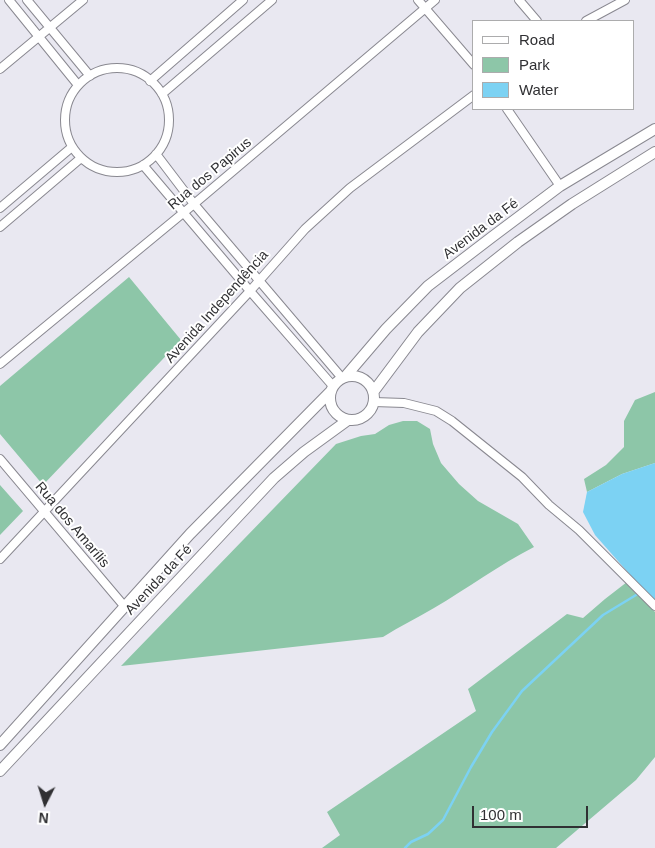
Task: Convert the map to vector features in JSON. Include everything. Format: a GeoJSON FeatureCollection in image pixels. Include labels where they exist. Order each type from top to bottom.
{"type":"FeatureCollection","features":[{"type":"Feature","properties":{"kind":"main road","name":"Avenida da Fé"},"geometry":{"type":"LineString","coordinates":[[344,377],[386,329],[428,286],[560,186],[655,129]]}},
{"type":"Feature","properties":{"kind":"main road"},"geometry":{"type":"LineString","coordinates":[[374,391],[418,332],[460,288],[518,242],[572,204],[655,152]]}},
{"type":"Feature","properties":{"kind":"main road"},"geometry":{"type":"LineString","coordinates":[[357,376],[362,378],[374,391],[372,409],[362,418],[348,420],[342,418],[333,410],[330,398],[332,389],[344,377],[357,376]]}},
{"type":"Feature","properties":{"kind":"main road","name":"Avenida da Fé"},"geometry":{"type":"LineString","coordinates":[[0,745],[190,534],[332,389]]}},
{"type":"Feature","properties":{"kind":"main road","name":"Avenida da Fé"},"geometry":{"type":"LineString","coordinates":[[0,771],[274,478],[304,452],[348,420]]}},
{"type":"Feature","properties":{"kind":"street"},"geometry":{"type":"LineString","coordinates":[[9,0],[78,85]]}},
{"type":"Feature","properties":{"kind":"street"},"geometry":{"type":"LineString","coordinates":[[27,0],[90,76]]}},
{"type":"Feature","properties":{"kind":"street"},"geometry":{"type":"LineString","coordinates":[[0,70],[83,0]]}},
{"type":"Feature","properties":{"kind":"street"},"geometry":{"type":"LineString","coordinates":[[150,81],[243,0]]}},
{"type":"Feature","properties":{"kind":"street"},"geometry":{"type":"LineString","coordinates":[[162,94],[272,0]]}},
{"type":"Feature","properties":{"kind":"street"},"geometry":{"type":"LineString","coordinates":[[418,0],[472,63]]}},
{"type":"Feature","properties":{"kind":"street","name":"Rua dos Papirus"},"geometry":{"type":"LineString","coordinates":[[0,364],[194,204],[435,0]]}},
{"type":"Feature","properties":{"kind":"street"},"geometry":{"type":"LineString","coordinates":[[519,0],[537,20]]}},
{"type":"Feature","properties":{"kind":"street"},"geometry":{"type":"LineString","coordinates":[[588,20],[620,1]]}},
{"type":"Feature","properties":{"kind":"street"},"geometry":{"type":"LineString","coordinates":[[121,69],[136,72],[150,81],[162,94],[168,109],[168,125],[164,141],[156,154],[143,165],[134,169],[116,172],[97,168],[81,158],[72,147],[67,135],[65,122],[68,103],[78,85],[90,76],[105,70],[121,69]]}},
{"type":"Feature","properties":{"kind":"street","name":"Avenida Independência"},"geometry":{"type":"LineString","coordinates":[[0,559],[250,291],[305,229],[350,188],[472,96]]}},
{"type":"Feature","properties":{"kind":"street"},"geometry":{"type":"LineString","coordinates":[[508,110],[560,186]]}},
{"type":"Feature","properties":{"kind":"street"},"geometry":{"type":"LineString","coordinates":[[0,208],[72,147]]}},
{"type":"Feature","properties":{"kind":"street"},"geometry":{"type":"LineString","coordinates":[[156,154],[194,204],[258,281],[344,377]]}},
{"type":"Feature","properties":{"kind":"street"},"geometry":{"type":"LineString","coordinates":[[0,227],[81,158]]}},
{"type":"Feature","properties":{"kind":"street"},"geometry":{"type":"LineString","coordinates":[[143,165],[332,389]]}},
{"type":"Feature","properties":{"kind":"street"},"geometry":{"type":"LineString","coordinates":[[374,402],[404,403],[436,411],[452,421],[522,478],[549,506],[579,530],[655,606]]}},
{"type":"Feature","properties":{"kind":"street","name":"Rua dos Amarílis"},"geometry":{"type":"LineString","coordinates":[[0,459],[124,607]]}},
{"type":"Feature","properties":{"kind":"green space"},"geometry":{"type":"Polygon","coordinates":[[[129,277],[181,340],[43,485],[0,434],[0,386],[129,277]]]}},
{"type":"Feature","properties":{"kind":"green space"},"geometry":{"type":"Polygon","coordinates":[[[655,392],[655,463],[622,474],[587,492],[584,479],[606,465],[624,447],[624,421],[635,400],[655,392]]]}},
{"type":"Feature","properties":{"kind":"green space"},"geometry":{"type":"Polygon","coordinates":[[[403,421],[417,421],[430,429],[433,444],[441,463],[459,484],[478,501],[518,524],[534,547],[383,637],[121,666],[336,444],[361,436],[375,434],[389,425],[403,421]]]}},
{"type":"Feature","properties":{"kind":"green space"},"geometry":{"type":"Polygon","coordinates":[[[0,485],[23,511],[0,535],[0,485]]]}},
{"type":"Feature","properties":{"kind":"green space"},"geometry":{"type":"Polygon","coordinates":[[[627,582],[655,612],[655,757],[636,780],[556,848],[322,848],[340,835],[327,812],[476,711],[468,689],[567,614],[583,618],[627,582]]]}},
{"type":"Feature","properties":{"kind":"water"},"geometry":{"type":"Polygon","coordinates":[[[655,463],[655,603],[595,535],[583,512],[587,492],[622,474],[655,463]]]}},
{"type":"Feature","properties":{"kind":"waterway"},"geometry":{"type":"LineString","coordinates":[[405,848],[411,842],[428,834],[443,820],[492,732],[522,691],[603,615],[641,592]]}}]}
